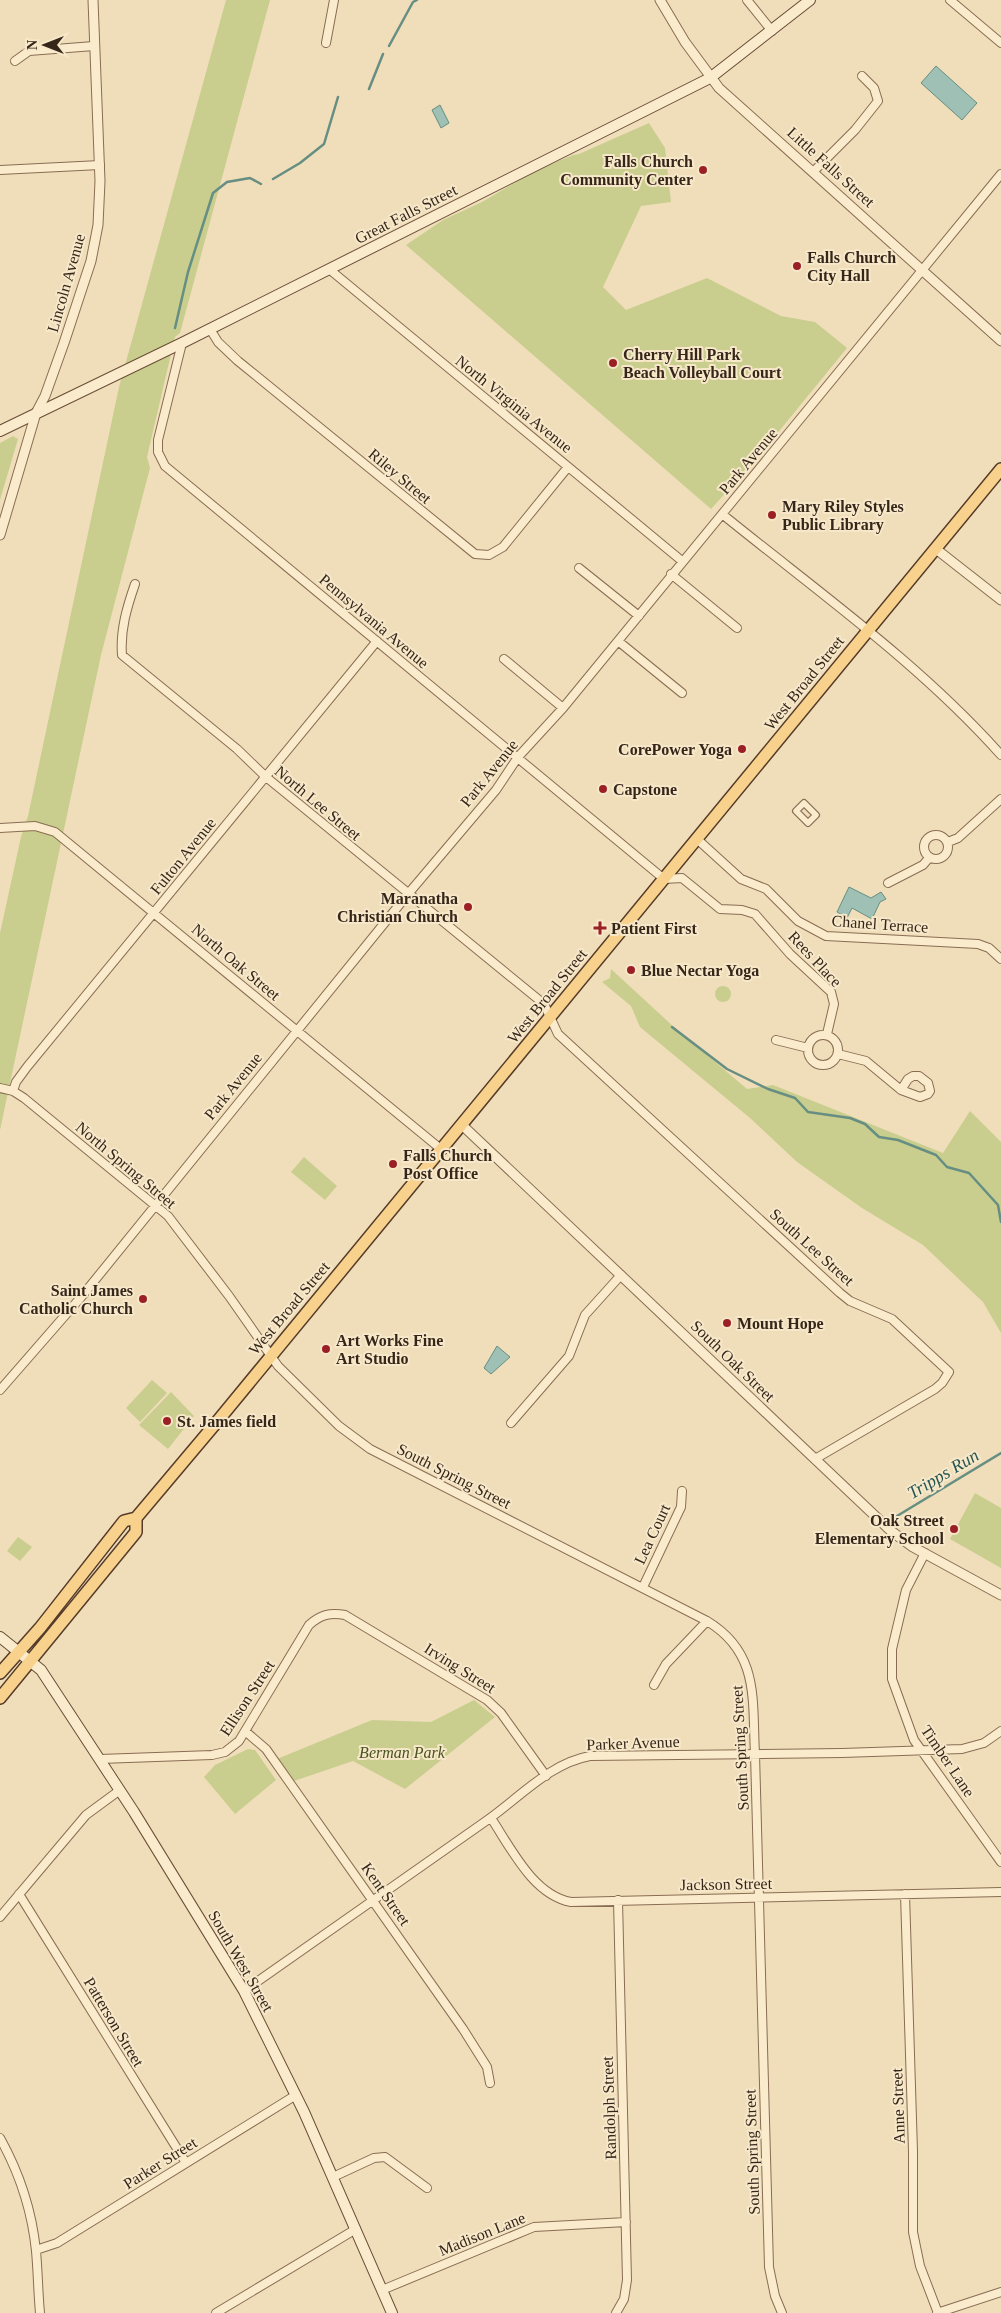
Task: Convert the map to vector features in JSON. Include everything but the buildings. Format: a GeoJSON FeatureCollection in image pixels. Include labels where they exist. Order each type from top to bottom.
{"type":"FeatureCollection","features":[{"type":"Feature","properties":{"kind":"main road","name":"Great Falls Street"},"geometry":{"type":"LineString","coordinates":[[0,431],[182,343],[710,78],[810,0]]}},
{"type":"Feature","properties":{"kind":"main road","name":"West Broad Street"},"geometry":{"type":"LineString","coordinates":[[0,1673],[124,1521],[136,1518],[271,1356],[1001,469]]}},
{"type":"Feature","properties":{"kind":"main road","name":"West Broad Street"},"geometry":{"type":"LineString","coordinates":[[0,1698],[136,1532],[136,1518]]}},
{"type":"Feature","properties":{"kind":"main road","name":"South West Street"},"geometry":{"type":"LineString","coordinates":[[0,1637],[41,1670],[120,1790],[244,1991],[296,2095],[392,2313]]}},
{"type":"Feature","properties":{"kind":"street","name":"Lincoln Avenue"},"geometry":{"type":"LineString","coordinates":[[0,535],[36,413],[56,367],[94,250],[100,201],[100,165],[93,0]]}},
{"type":"Feature","properties":{"kind":"street"},"geometry":{"type":"LineString","coordinates":[[326,44],[334,0]]}},
{"type":"Feature","properties":{"kind":"street","name":"Little Falls Street"},"geometry":{"type":"LineString","coordinates":[[660,0],[685,42],[710,78],[1001,341]]}},
{"type":"Feature","properties":{"kind":"street"},"geometry":{"type":"LineString","coordinates":[[747,0],[772,31]]}},
{"type":"Feature","properties":{"kind":"street"},"geometry":{"type":"LineString","coordinates":[[950,0],[1001,43]]}},
{"type":"Feature","properties":{"kind":"street"},"geometry":{"type":"LineString","coordinates":[[15,61],[29,51],[94,46]]}},
{"type":"Feature","properties":{"kind":"street"},"geometry":{"type":"LineString","coordinates":[[814,171],[855,130],[878,101],[874,88],[862,76]]}},
{"type":"Feature","properties":{"kind":"street"},"geometry":{"type":"LineString","coordinates":[[0,170],[100,165]]}},
{"type":"Feature","properties":{"kind":"street","name":"Park Avenue"},"geometry":{"type":"LineString","coordinates":[[0,1390],[82,1296],[408,894],[496,790],[518,758],[563,708],[1001,174]]}},
{"type":"Feature","properties":{"kind":"street","name":"North Virginia Avenue"},"geometry":{"type":"LineString","coordinates":[[329,269],[682,561]]}},
{"type":"Feature","properties":{"kind":"street","name":"Riley Street"},"geometry":{"type":"LineString","coordinates":[[210,329],[218,342],[238,361],[475,554],[489,555],[503,547],[568,467]]}},
{"type":"Feature","properties":{"kind":"street","name":"Pennsylvania Avenue"},"geometry":{"type":"LineString","coordinates":[[182,343],[158,440],[158,452],[165,466],[664,879]]}},
{"type":"Feature","properties":{"kind":"street"},"geometry":{"type":"LineString","coordinates":[[722,514],[799,574],[944,694],[1001,755]]}},
{"type":"Feature","properties":{"kind":"street"},"geometry":{"type":"LineString","coordinates":[[936,550],[1001,600]]}},
{"type":"Feature","properties":{"kind":"street"},"geometry":{"type":"LineString","coordinates":[[579,568],[639,616]]}},
{"type":"Feature","properties":{"kind":"street"},"geometry":{"type":"LineString","coordinates":[[671,574],[737,628]]}},
{"type":"Feature","properties":{"kind":"street","name":"North Lee Street"},"geometry":{"type":"LineString","coordinates":[[134,584],[125,615],[121,642],[122,655],[237,749],[266,777],[544,1004],[550,1018]]}},
{"type":"Feature","properties":{"kind":"street","name":"Fulton Avenue"},"geometry":{"type":"LineString","coordinates":[[13,1091],[16,1082],[27,1067],[377,641]]}},
{"type":"Feature","properties":{"kind":"street"},"geometry":{"type":"LineString","coordinates":[[618,641],[682,693]]}},
{"type":"Feature","properties":{"kind":"street"},"geometry":{"type":"LineString","coordinates":[[504,659],[563,708]]}},
{"type":"Feature","properties":{"kind":"street"},"geometry":{"type":"LineString","coordinates":[[948,842],[958,838],[1001,799]]}},
{"type":"Feature","properties":{"kind":"street","name":"North Oak Street"},"geometry":{"type":"LineString","coordinates":[[0,828],[31,826],[51,830],[155,912],[442,1150]]}},
{"type":"Feature","properties":{"kind":"street"},"geometry":{"type":"LineString","coordinates":[[888,883],[923,865],[929,858],[943,858],[948,849],[948,842],[944,836],[936,834],[928,838],[924,849],[929,858]]}},
{"type":"Feature","properties":{"kind":"street","name":"Chanel Terrace"},"geometry":{"type":"LineString","coordinates":[[697,839],[740,879],[766,889],[798,921],[826,936],[978,944],[989,948],[1001,958]]}},
{"type":"Feature","properties":{"kind":"street","name":"Rees Place"},"geometry":{"type":"LineString","coordinates":[[664,879],[682,878],[720,909],[749,911],[755,914],[790,954],[830,992],[834,1004],[827,1034]]}},
{"type":"Feature","properties":{"kind":"street","name":"South Lee Street"},"geometry":{"type":"LineString","coordinates":[[550,1018],[558,1034],[840,1293],[850,1301],[882,1313],[900,1324],[948,1372],[946,1378],[935,1389],[815,1459]]}},
{"type":"Feature","properties":{"kind":"street"},"geometry":{"type":"LineString","coordinates":[[827,1034],[836,1042],[838,1054],[831,1064],[820,1065],[812,1060],[808,1048],[814,1037],[827,1034]]}},
{"type":"Feature","properties":{"kind":"street"},"geometry":{"type":"LineString","coordinates":[[776,1040],[808,1048]]}},
{"type":"Feature","properties":{"kind":"street"},"geometry":{"type":"LineString","coordinates":[[838,1054],[866,1061],[901,1090]]}},
{"type":"Feature","properties":{"kind":"street","name":"North Spring Street"},"geometry":{"type":"LineString","coordinates":[[0,1088],[13,1091],[24,1098],[168,1216],[271,1356]]}},
{"type":"Feature","properties":{"kind":"street","name":"South Oak Street"},"geometry":{"type":"LineString","coordinates":[[462,1125],[888,1528],[925,1553],[1001,1595]]}},
{"type":"Feature","properties":{"kind":"street"},"geometry":{"type":"LineString","coordinates":[[511,1423],[569,1356],[585,1316],[621,1275]]}},
{"type":"Feature","properties":{"kind":"street","name":"South Spring Street"},"geometry":{"type":"LineString","coordinates":[[271,1356],[278,1366],[339,1426],[370,1449],[708,1621],[734,1642],[747,1667],[752,1690],[760,1897],[769,2267],[773,2289],[782,2313]]}},
{"type":"Feature","properties":{"kind":"street","name":"Lea Court"},"geometry":{"type":"LineString","coordinates":[[643,1587],[681,1507],[682,1491]]}},
{"type":"Feature","properties":{"kind":"street","name":"Timber Lane"},"geometry":{"type":"LineString","coordinates":[[925,1553],[906,1590],[890,1658],[895,1687],[911,1734],[920,1750],[1001,1862]]}},
{"type":"Feature","properties":{"kind":"street","name":"Ellison Street"},"geometry":{"type":"LineString","coordinates":[[100,1759],[217,1755],[233,1748],[309,1625],[329,1614],[345,1615],[387,1640]]}},
{"type":"Feature","properties":{"kind":"street"},"geometry":{"type":"LineString","coordinates":[[654,1685],[666,1664],[708,1621]]}},
{"type":"Feature","properties":{"kind":"street","name":"Irving Street"},"geometry":{"type":"LineString","coordinates":[[387,1640],[492,1704],[546,1776]]}},
{"type":"Feature","properties":{"kind":"street","name":"Kent Street"},"geometry":{"type":"LineString","coordinates":[[245,1731],[266,1749],[374,1900],[487,2067],[490,2084]]}},
{"type":"Feature","properties":{"kind":"street","name":"Parker Avenue"},"geometry":{"type":"LineString","coordinates":[[244,1991],[491,1818],[566,1762],[590,1756],[755,1754],[973,1747],[984,1743],[1001,1731]]}},
{"type":"Feature","properties":{"kind":"street"},"geometry":{"type":"LineString","coordinates":[[0,1917],[86,1815],[99,1803],[120,1790]]}},
{"type":"Feature","properties":{"kind":"street","name":"Jackson Street"},"geometry":{"type":"LineString","coordinates":[[491,1818],[538,1886],[551,1896],[571,1902],[1001,1892]]}},
{"type":"Feature","properties":{"kind":"street","name":"Patterson Street"},"geometry":{"type":"LineString","coordinates":[[19,1894],[186,2163]]}},
{"type":"Feature","properties":{"kind":"street","name":"Anne Street"},"geometry":{"type":"LineString","coordinates":[[905,1894],[913,2151],[913,2232],[920,2266],[937,2313]]}},
{"type":"Feature","properties":{"kind":"street","name":"Randolph Street"},"geometry":{"type":"LineString","coordinates":[[616,2313],[627,2287],[618,1900]]}},
{"type":"Feature","properties":{"kind":"street","name":"Parker Street"},"geometry":{"type":"LineString","coordinates":[[36,2250],[56,2243],[296,2095]]}},
{"type":"Feature","properties":{"kind":"street"},"geometry":{"type":"LineString","coordinates":[[0,2138],[10,2156],[26,2198],[36,2250],[40,2313]]}},
{"type":"Feature","properties":{"kind":"street"},"geometry":{"type":"LineString","coordinates":[[333,2177],[374,2158],[385,2157],[427,2188]]}},
{"type":"Feature","properties":{"kind":"street","name":"Madison Lane"},"geometry":{"type":"LineString","coordinates":[[382,2290],[534,2227],[626,2222]]}},
{"type":"Feature","properties":{"kind":"street"},"geometry":{"type":"LineString","coordinates":[[216,2313],[356,2229]]}},
{"type":"Feature","properties":{"kind":"street"},"geometry":{"type":"LineString","coordinates":[[937,2313],[1001,2292]]}},
{"type":"Feature","properties":{"kind":"green space"},"geometry":{"type":"Polygon","coordinates":[[[226,0],[270,0],[180,333],[175,337],[147,457],[150,468],[101,655],[0,1130],[0,933],[21,837],[28,816],[119,387],[226,0]]]}},
{"type":"Feature","properties":{"kind":"green space"},"geometry":{"type":"Polygon","coordinates":[[[649,123],[665,148],[671,202],[641,206],[603,287],[626,310],[707,278],[781,316],[815,322],[847,348],[753,463],[711,509],[406,245],[443,220],[482,202],[535,171],[649,123]]]}},
{"type":"Feature","properties":{"kind":"green space"},"geometry":{"type":"Polygon","coordinates":[[[13,436],[18,439],[0,500],[0,443],[13,436]]]}},
{"type":"Feature","properties":{"kind":"green space"},"geometry":{"type":"Polygon","coordinates":[[[611,969],[675,1028],[747,1089],[773,1085],[943,1153],[970,1111],[1001,1142],[1001,1333],[983,1302],[923,1245],[862,1208],[797,1162],[750,1118],[640,1027],[631,1006],[602,982],[610,978],[611,969]]]}},
{"type":"Feature","properties":{"kind":"green space"},"geometry":{"type":"Polygon","coordinates":[[[723,986],[729,988],[731,994],[729,1000],[723,1002],[717,1000],[715,994],[717,988],[723,986]]]}},
{"type":"Feature","properties":{"kind":"green space"},"geometry":{"type":"Polygon","coordinates":[[[304,1157],[337,1186],[325,1200],[291,1172],[304,1157]]]}},
{"type":"Feature","properties":{"kind":"green space"},"geometry":{"type":"Polygon","coordinates":[[[152,1380],[167,1393],[140,1422],[126,1408],[152,1380]]]}},
{"type":"Feature","properties":{"kind":"green space","name":"St. James field"},"geometry":{"type":"Polygon","coordinates":[[[171,1392],[194,1416],[168,1449],[139,1425],[171,1392]]]}},
{"type":"Feature","properties":{"kind":"green space"},"geometry":{"type":"Polygon","coordinates":[[[975,1493],[1001,1508],[1001,1568],[950,1539],[975,1493]]]}},
{"type":"Feature","properties":{"kind":"green space"},"geometry":{"type":"Polygon","coordinates":[[[18,1537],[32,1547],[20,1561],[7,1551],[18,1537]]]}},
{"type":"Feature","properties":{"kind":"green space","name":"Berman Park"},"geometry":{"type":"Polygon","coordinates":[[[474,1700],[495,1717],[405,1789],[353,1761],[294,1781],[277,1759],[372,1720],[431,1722],[474,1700]]]}},
{"type":"Feature","properties":{"kind":"green space"},"geometry":{"type":"Polygon","coordinates":[[[248,1749],[255,1750],[276,1780],[235,1814],[204,1777],[215,1765],[248,1749]]]}},
{"type":"Feature","properties":{"kind":"water"},"geometry":{"type":"Polygon","coordinates":[[[936,66],[977,103],[962,120],[921,83],[936,66]]]}},
{"type":"Feature","properties":{"kind":"water"},"geometry":{"type":"Polygon","coordinates":[[[440,105],[449,123],[441,128],[432,110],[440,105]]]}},
{"type":"Feature","properties":{"kind":"water"},"geometry":{"type":"Polygon","coordinates":[[[849,887],[871,898],[881,892],[886,899],[880,902],[872,919],[852,908],[847,918],[837,912],[849,887]]]}},
{"type":"Feature","properties":{"kind":"water"},"geometry":{"type":"Polygon","coordinates":[[[497,1346],[510,1357],[491,1374],[484,1368],[497,1346]]]}},
{"type":"Feature","properties":{"kind":"waterway"},"geometry":{"type":"LineString","coordinates":[[389,46],[413,2],[417,0]]}},
{"type":"Feature","properties":{"kind":"waterway"},"geometry":{"type":"LineString","coordinates":[[369,89],[383,54]]}},
{"type":"Feature","properties":{"kind":"waterway"},"geometry":{"type":"LineString","coordinates":[[273,179],[300,163],[324,144],[338,97]]}},
{"type":"Feature","properties":{"kind":"waterway"},"geometry":{"type":"LineString","coordinates":[[175,328],[188,272],[213,193],[227,182],[250,178],[261,184]]}},
{"type":"Feature","properties":{"kind":"waterway"},"geometry":{"type":"LineString","coordinates":[[672,1027],[727,1069],[768,1089],[795,1098],[808,1112],[850,1118],[865,1124],[879,1137],[898,1140],[936,1155],[947,1167],[969,1173],[998,1205],[1001,1222]]}},
{"type":"Feature","properties":{"kind":"waterway","name":"Tripps Run"},"geometry":{"type":"LineString","coordinates":[[897,1516],[1001,1453]]}},
{"type":"Feature","properties":{"kind":"place","name":"Falls Church Community Center"},"geometry":{"type":"Point","coordinates":[703,170]}},
{"type":"Feature","properties":{"kind":"place","name":"Falls Church City Hall"},"geometry":{"type":"Point","coordinates":[797,266]}},
{"type":"Feature","properties":{"kind":"place","name":"Cherry Hill Park Beach Volleyball Court"},"geometry":{"type":"Point","coordinates":[613,363]}},
{"type":"Feature","properties":{"kind":"place","name":"Mary Riley Styles Public Library"},"geometry":{"type":"Point","coordinates":[772,515]}},
{"type":"Feature","properties":{"kind":"place","name":"CorePower Yoga"},"geometry":{"type":"Point","coordinates":[742,749]}},
{"type":"Feature","properties":{"kind":"place","name":"Capstone"},"geometry":{"type":"Point","coordinates":[603,789]}},
{"type":"Feature","properties":{"kind":"place","name":"Maranatha Christian Church"},"geometry":{"type":"Point","coordinates":[468,907]}},
{"type":"Feature","properties":{"kind":"place","name":"Patient First"},"geometry":{"type":"Point","coordinates":[600,928]}},
{"type":"Feature","properties":{"kind":"place","name":"Blue Nectar Yoga"},"geometry":{"type":"Point","coordinates":[631,970]}},
{"type":"Feature","properties":{"kind":"place","name":"Falls Church Post Office"},"geometry":{"type":"Point","coordinates":[393,1164]}},
{"type":"Feature","properties":{"kind":"place","name":"Saint James Catholic Church"},"geometry":{"type":"Point","coordinates":[143,1299]}},
{"type":"Feature","properties":{"kind":"place","name":"Mount Hope"},"geometry":{"type":"Point","coordinates":[727,1323]}},
{"type":"Feature","properties":{"kind":"place","name":"Art Works Fine Art Studio"},"geometry":{"type":"Point","coordinates":[326,1349]}},
{"type":"Feature","properties":{"kind":"place","name":"St. James field"},"geometry":{"type":"Point","coordinates":[167,1421]}},
{"type":"Feature","properties":{"kind":"place","name":"Oak Street Elementary School"},"geometry":{"type":"Point","coordinates":[954,1529]}}]}
